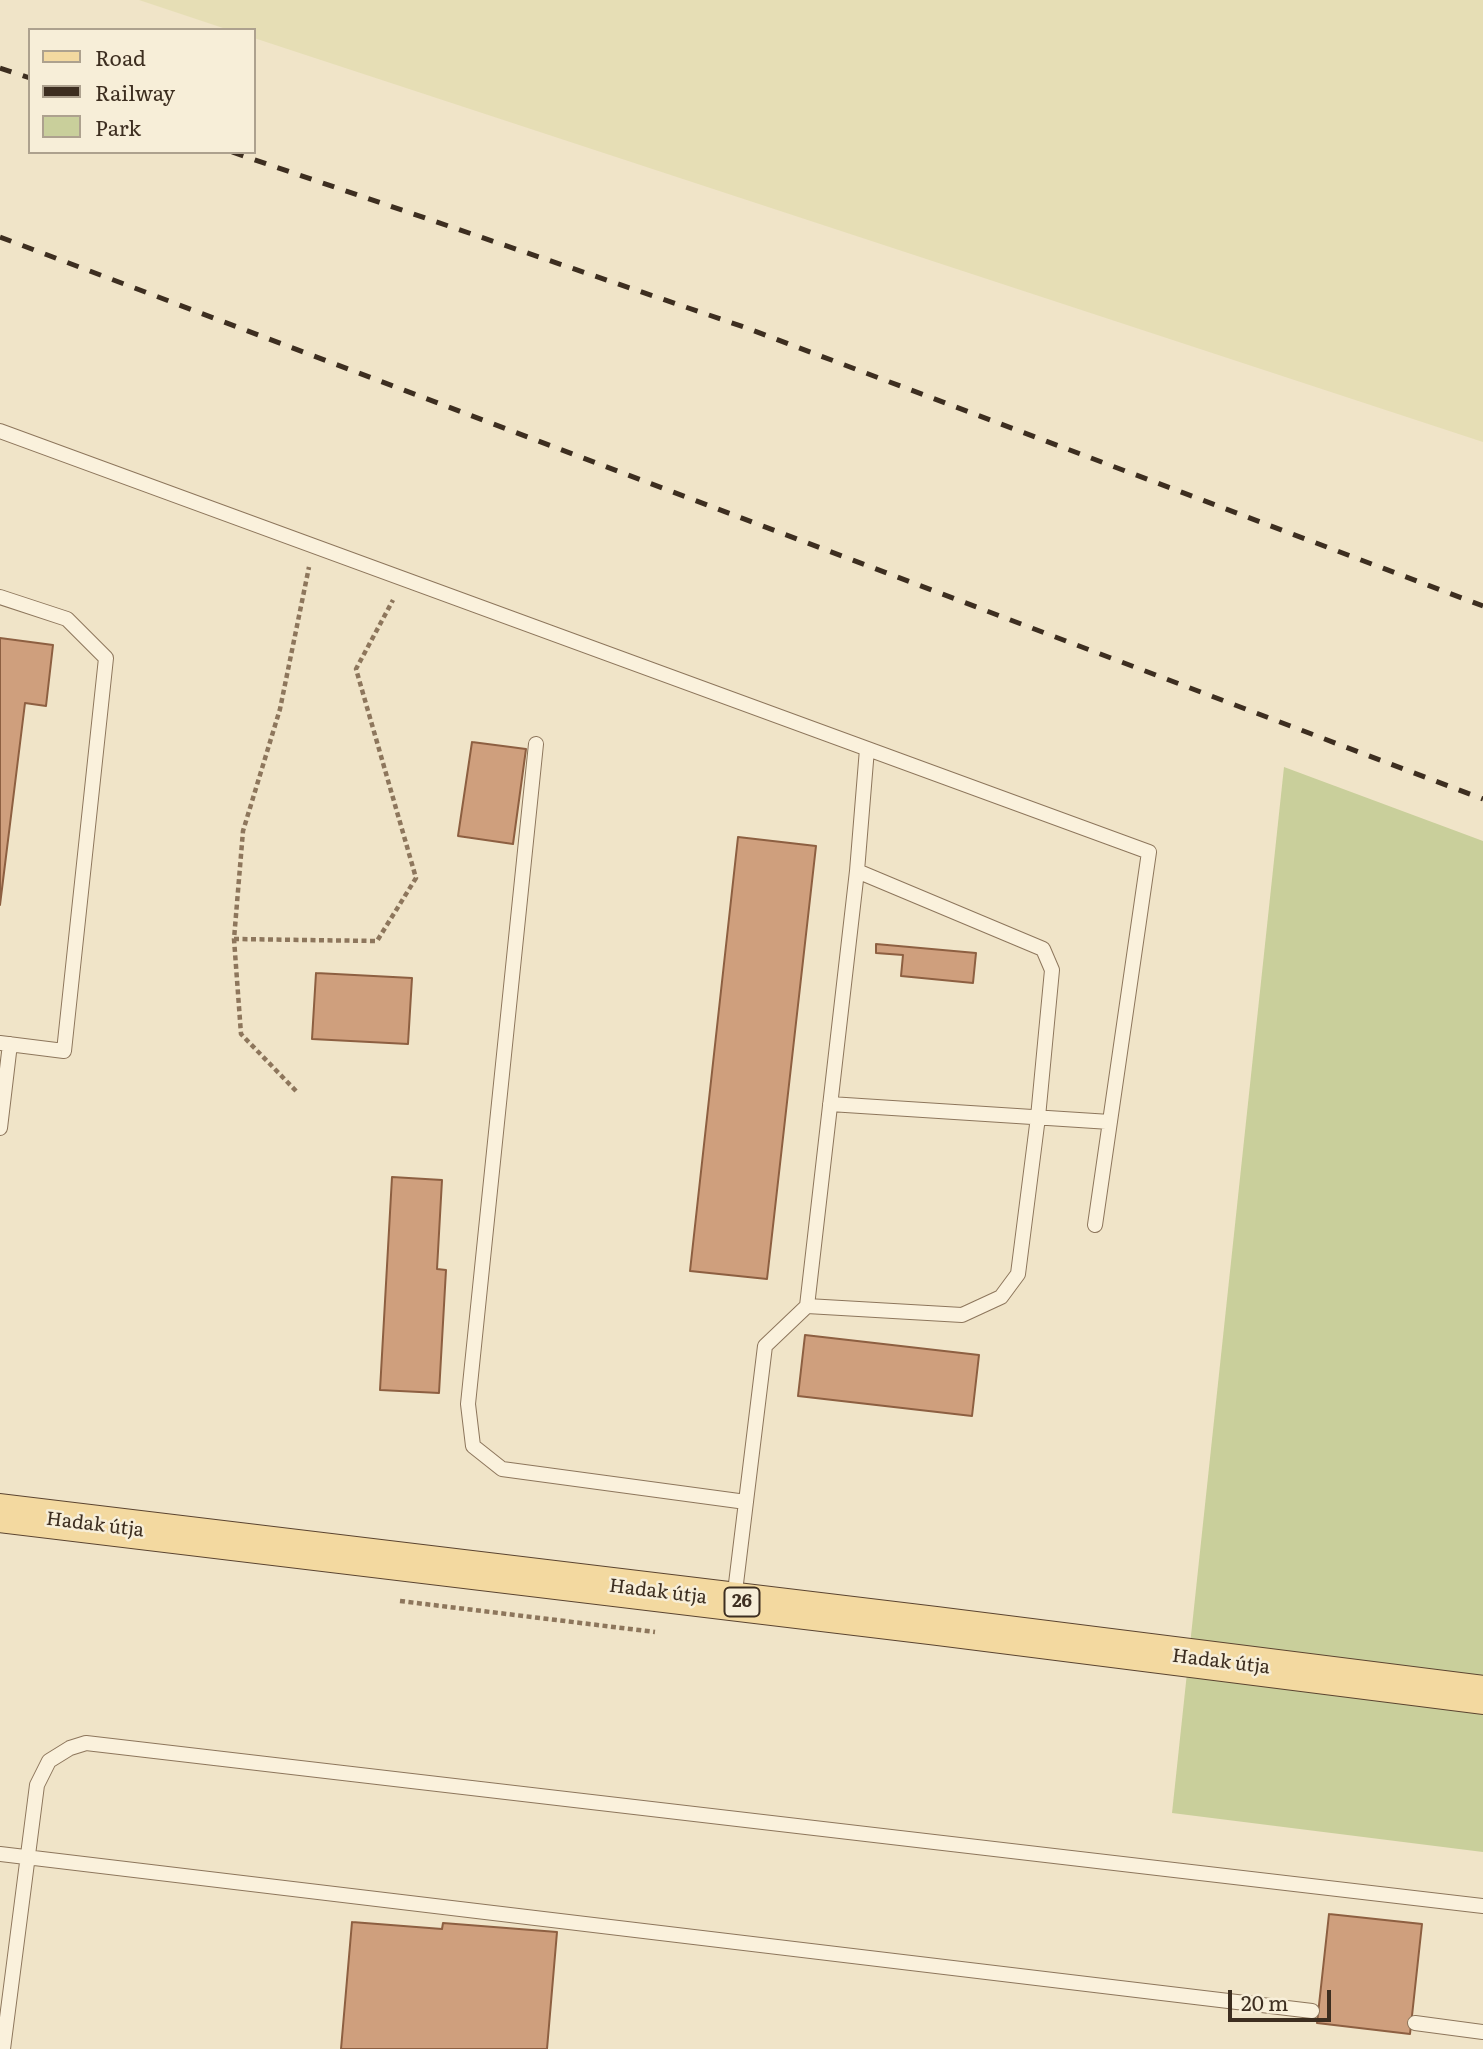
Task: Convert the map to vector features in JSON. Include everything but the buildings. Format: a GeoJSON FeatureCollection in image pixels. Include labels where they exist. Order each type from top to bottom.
{"type":"FeatureCollection","features":[{"type":"Feature","properties":{"kind":"main road","name":"Hadak útja"},"geometry":{"type":"LineString","coordinates":[[0,1513],[1483,1695]]}},
{"type":"Feature","properties":{"kind":"lane"},"geometry":{"type":"LineString","coordinates":[[0,431],[1149,852],[1096,1225]]}},
{"type":"Feature","properties":{"kind":"lane"},"geometry":{"type":"LineString","coordinates":[[0,597],[67,618],[106,658],[64,1051],[5,1043],[0,1128]]}},
{"type":"Feature","properties":{"kind":"lane"},"geometry":{"type":"LineString","coordinates":[[537,744],[468,1404],[472,1446],[502,1469],[746,1502]]}},
{"type":"Feature","properties":{"kind":"lane"},"geometry":{"type":"LineString","coordinates":[[734,1601],[765,1346],[807,1306],[857,871],[867,749]]}},
{"type":"Feature","properties":{"kind":"lane"},"geometry":{"type":"LineString","coordinates":[[807,1306],[962,1315],[1001,1297],[1018,1274],[1038,1117],[1052,970],[1043,949],[857,871]]}},
{"type":"Feature","properties":{"kind":"lane"},"geometry":{"type":"LineString","coordinates":[[830,1104],[1110,1122]]}},
{"type":"Feature","properties":{"kind":"lane"},"geometry":{"type":"LineString","coordinates":[[3,2049],[37,1785],[49,1761],[60,1753],[86,1744],[1483,1906]]}},
{"type":"Feature","properties":{"kind":"lane"},"geometry":{"type":"LineString","coordinates":[[0,1854],[1312,2011]]}},
{"type":"Feature","properties":{"kind":"lane"},"geometry":{"type":"LineString","coordinates":[[1415,2023],[1483,2032]]}},
{"type":"Feature","properties":{"kind":"path"},"geometry":{"type":"LineString","coordinates":[[296,1091],[241,1034],[234,939],[243,831],[280,709],[313,546]]}},
{"type":"Feature","properties":{"kind":"path"},"geometry":{"type":"LineString","coordinates":[[234,939],[377,941],[416,878],[356,669],[404,579]]}},
{"type":"Feature","properties":{"kind":"shaded area"},"geometry":{"type":"Polygon","coordinates":[[[139,0],[1483,0],[1483,442],[256,39],[256,28],[223,28],[139,0]]]}},
{"type":"Feature","properties":{"kind":"green space"},"geometry":{"type":"Polygon","coordinates":[[[1284,767],[1483,841],[1483,1852],[1172,1813],[1284,767]]]}},
{"type":"Feature","properties":{"kind":"railway"},"geometry":{"type":"LineString","coordinates":[[0,68],[28,77]]}},
{"type":"Feature","properties":{"kind":"railway"},"geometry":{"type":"LineString","coordinates":[[238,154],[744,327],[1483,606]]}},
{"type":"Feature","properties":{"kind":"railway"},"geometry":{"type":"LineString","coordinates":[[0,237],[1483,799]]}}]}
